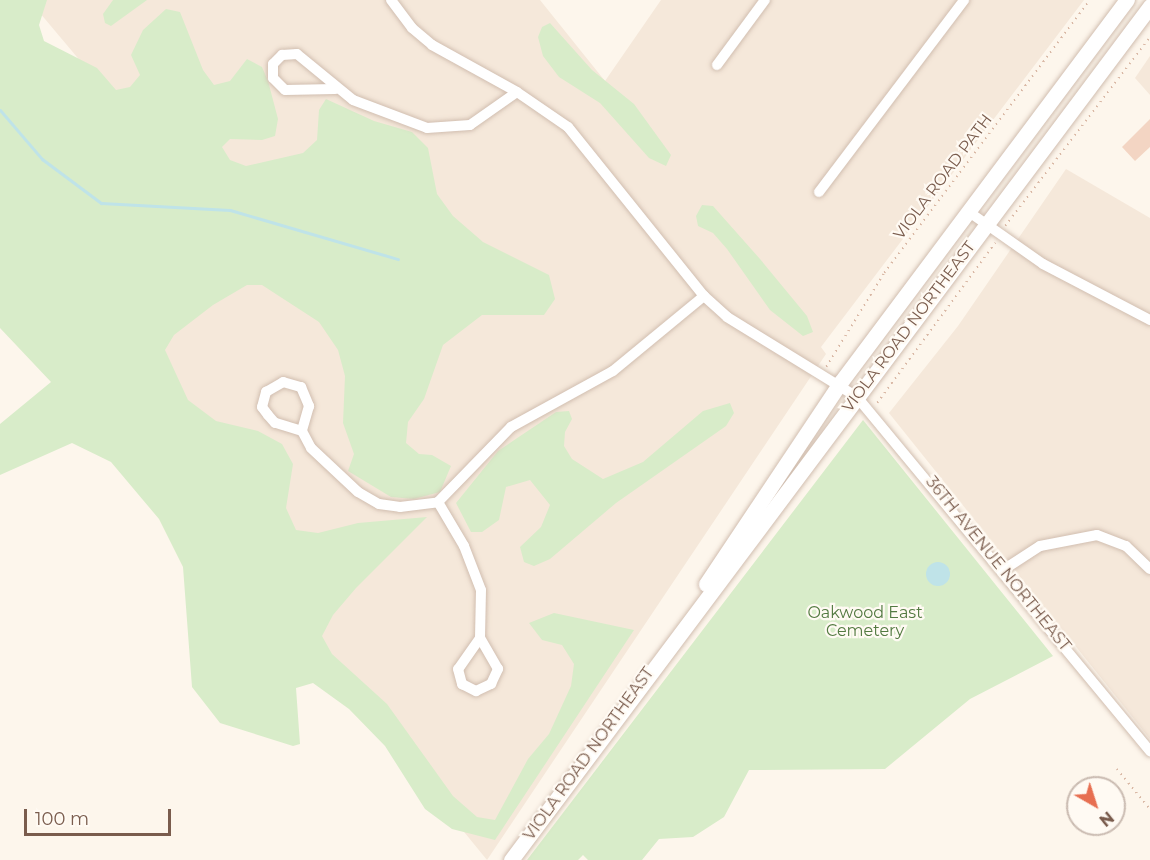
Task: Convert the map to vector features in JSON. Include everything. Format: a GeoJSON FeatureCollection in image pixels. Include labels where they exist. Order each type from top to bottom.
{"type":"FeatureCollection","features":[{"type":"Feature","properties":{"kind":"main road","name":"VIOLA ROAD NORTHEAST"},"geometry":{"type":"LineString","coordinates":[[668,648],[777,473],[840,383],[1127,0]]}},
{"type":"Feature","properties":{"kind":"main road","name":"VIOLA ROAD NORTHEAST"},"geometry":{"type":"LineString","coordinates":[[511,860],[1150,6]]}},
{"type":"Feature","properties":{"kind":"street","name":"36TH AVENUE NORTHEAST"},"geometry":{"type":"LineString","coordinates":[[391,0],[412,28],[432,45],[517,92],[568,127],[704,296],[758,337],[840,383],[857,397],[1004,570],[1150,751]]}},
{"type":"Feature","properties":{"kind":"street"},"geometry":{"type":"LineString","coordinates":[[717,65],[765,0]]}},
{"type":"Feature","properties":{"kind":"street"},"geometry":{"type":"LineString","coordinates":[[819,192],[964,0]]}},
{"type":"Feature","properties":{"kind":"street"},"geometry":{"type":"LineString","coordinates":[[335,89],[285,90],[273,78],[273,63],[282,55],[297,54],[335,89],[387,115],[427,128],[470,125],[517,92]]}},
{"type":"Feature","properties":{"kind":"street"},"geometry":{"type":"LineString","coordinates":[[969,212],[1043,264],[1150,320]]}},
{"type":"Feature","properties":{"kind":"street"},"geometry":{"type":"LineString","coordinates":[[302,431],[309,406],[301,387],[283,382],[266,392],[262,407],[275,423],[302,431],[321,461],[379,504],[419,507],[438,502],[452,491],[494,441],[511,427],[613,371],[704,296]]}},
{"type":"Feature","properties":{"kind":"street"},"geometry":{"type":"LineString","coordinates":[[438,502],[476,569],[482,590],[480,638],[498,669],[491,684],[476,691],[462,684],[458,669],[480,638]]}},
{"type":"Feature","properties":{"kind":"street"},"geometry":{"type":"LineString","coordinates":[[1004,570],[1040,546],[1097,536],[1126,546],[1150,569]]}},
{"type":"Feature","properties":{"kind":"path","name":"VIOLA ROAD PATH"},"geometry":{"type":"LineString","coordinates":[[822,373],[884,273],[1090,0]]}},
{"type":"Feature","properties":{"kind":"path"},"geometry":{"type":"LineString","coordinates":[[871,411],[1000,234],[1011,215],[1150,37]]}},
{"type":"Feature","properties":{"kind":"path"},"geometry":{"type":"LineString","coordinates":[[1118,769],[1150,809]]}},
{"type":"Feature","properties":{"kind":"shaded area"},"geometry":{"type":"Polygon","coordinates":[[[29,0],[540,0],[605,81],[661,0],[1084,0],[821,347],[826,354],[487,860],[366,712],[70,394],[156,151],[29,0]]]}},
{"type":"Feature","properties":{"kind":"shaded area"},"geometry":{"type":"Polygon","coordinates":[[[1150,56],[1150,95],[1135,78],[1150,56]]]}},
{"type":"Feature","properties":{"kind":"shaded area"},"geometry":{"type":"Polygon","coordinates":[[[1066,169],[1150,218],[1150,739],[889,413],[958,326],[1066,169]]]}},
{"type":"Feature","properties":{"kind":"green space"},"geometry":{"type":"Polygon","coordinates":[[[0,0],[47,0],[39,25],[44,41],[97,68],[116,90],[130,87],[140,75],[131,55],[143,30],[166,9],[180,12],[203,70],[214,85],[230,81],[247,59],[262,67],[268,81],[278,119],[275,136],[262,140],[230,139],[222,147],[230,160],[246,166],[303,153],[317,140],[319,110],[326,99],[374,121],[412,132],[428,148],[437,194],[453,216],[483,242],[549,275],[555,299],[544,315],[482,315],[443,345],[424,399],[408,422],[406,443],[419,454],[432,455],[451,466],[440,492],[414,499],[391,497],[348,471],[354,454],[343,423],[345,376],[338,350],[319,322],[262,285],[247,285],[213,305],[174,335],[165,350],[188,400],[216,421],[258,431],[282,444],[293,464],[286,508],[296,530],[318,533],[358,523],[427,517],[356,588],[333,615],[322,636],[332,654],[387,704],[453,796],[477,817],[495,820],[528,759],[549,734],[571,686],[574,664],[562,645],[542,640],[529,623],[554,613],[634,630],[495,840],[452,829],[425,809],[385,746],[349,709],[313,683],[296,688],[300,744],[293,746],[220,723],[192,687],[183,567],[159,519],[111,462],[72,443],[0,475],[0,424],[51,382],[0,328],[0,0]]]}},
{"type":"Feature","properties":{"kind":"green space"},"geometry":{"type":"Polygon","coordinates":[[[113,0],[147,0],[111,26],[105,23],[103,14],[113,0]]]}},
{"type":"Feature","properties":{"kind":"green space"},"geometry":{"type":"Polygon","coordinates":[[[550,23],[592,70],[634,104],[671,155],[666,166],[649,158],[600,103],[559,77],[543,56],[538,37],[542,27],[550,23]]]}},
{"type":"Feature","properties":{"kind":"green space"},"geometry":{"type":"Polygon","coordinates":[[[702,205],[713,206],[760,259],[807,316],[813,332],[803,336],[770,310],[727,249],[713,233],[698,226],[696,216],[702,205]]]}},
{"type":"Feature","properties":{"kind":"green space"},"geometry":{"type":"Polygon","coordinates":[[[730,403],[734,413],[726,426],[616,503],[550,559],[534,566],[524,562],[520,547],[541,527],[550,505],[530,480],[506,487],[499,520],[482,532],[471,532],[456,503],[498,451],[556,412],[569,411],[572,419],[565,432],[564,446],[572,459],[603,479],[643,462],[703,411],[730,403]]]}},
{"type":"Feature","properties":{"kind":"green space","name":"Oakwood East Cemetery"},"geometry":{"type":"Polygon","coordinates":[[[863,420],[1053,656],[970,699],[885,769],[749,770],[724,817],[693,837],[659,839],[642,860],[588,860],[583,855],[578,860],[527,860],[863,420]]]}},
{"type":"Feature","properties":{"kind":"water"},"geometry":{"type":"Polygon","coordinates":[[[938,562],[947,565],[950,574],[947,583],[938,586],[929,583],[926,574],[929,565],[938,562]]]}},
{"type":"Feature","properties":{"kind":"building"},"geometry":{"type":"Polygon","coordinates":[[[1150,119],[1150,147],[1135,161],[1122,147],[1150,119]]]}},
{"type":"Feature","properties":{"kind":"waterway"},"geometry":{"type":"LineString","coordinates":[[0,110],[42,159],[101,203],[230,210],[398,259]]}}]}
